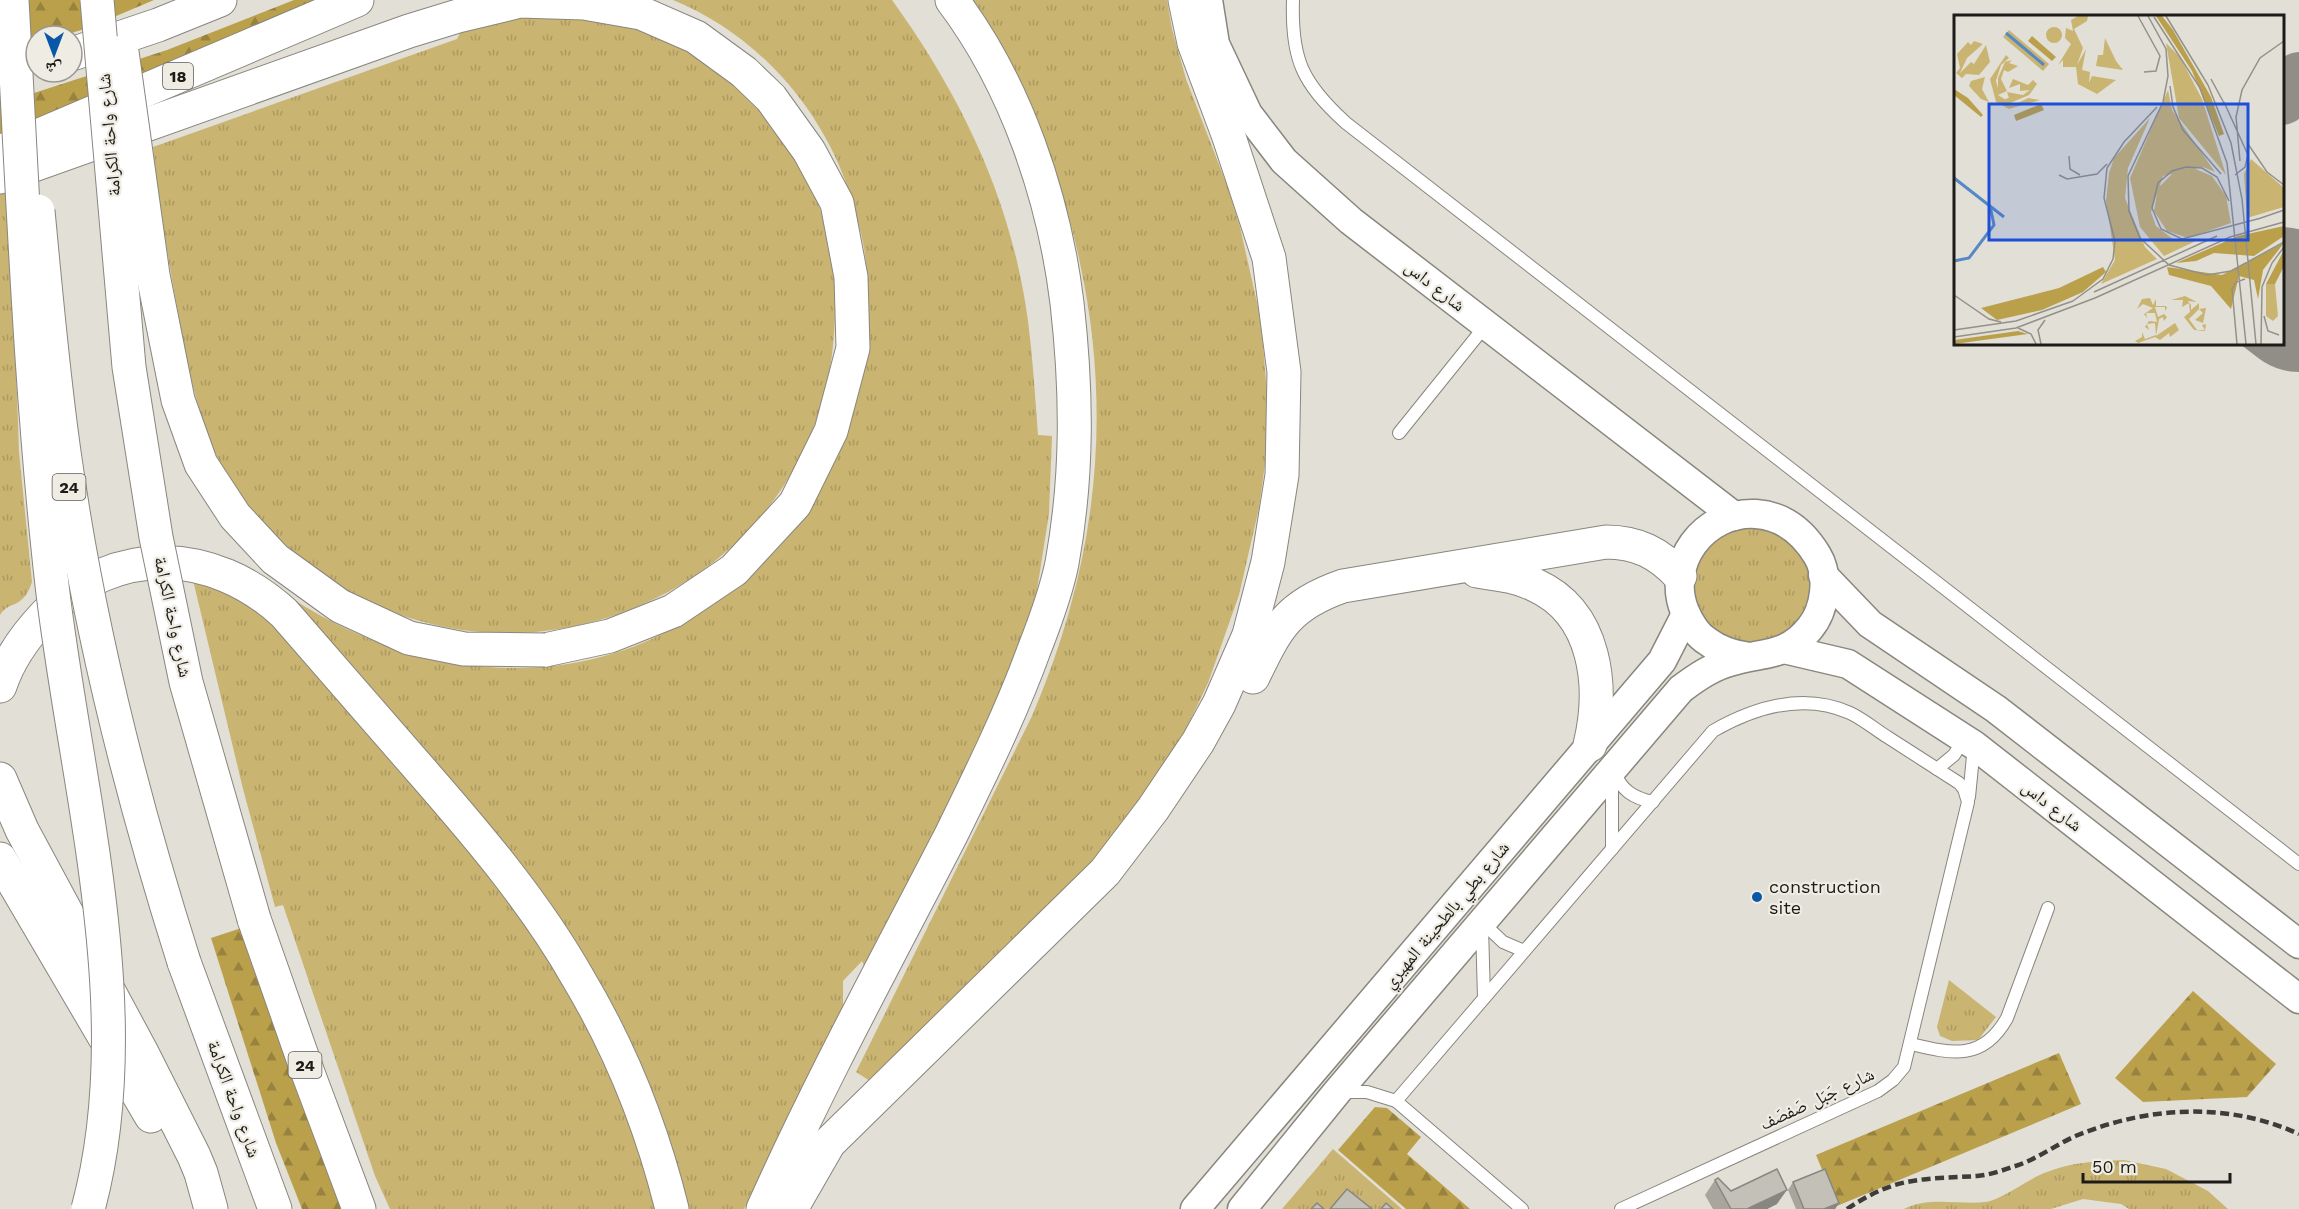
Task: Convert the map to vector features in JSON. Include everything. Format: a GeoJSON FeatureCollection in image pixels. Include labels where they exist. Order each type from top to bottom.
{"type":"FeatureCollection","features":[{"type":"Feature","properties":{"kind":"highway"},"geometry":{"type":"LineString","coordinates":[[12,0],[32,364],[52,587],[96,879],[108,993],[107,1094],[95,1184],[88,1209]]}},
{"type":"Feature","properties":{"kind":"highway","name":"شارع واحة الكرامة"},"geometry":{"type":"LineString","coordinates":[[18,0],[52,357],[65,460],[102,663],[153,864],[184,962],[275,1209]]}},
{"type":"Feature","properties":{"kind":"highway","name":"شارع واحة الكرامة"},"geometry":{"type":"LineString","coordinates":[[97,0],[129,367],[156,537],[186,682],[254,920],[308,1073],[360,1209]]}},
{"type":"Feature","properties":{"kind":"highway"},"geometry":{"type":"LineString","coordinates":[[0,177],[409,31],[458,16],[520,1],[584,3],[641,13],[696,37],[744,72],[771,98],[809,151],[837,203],[851,277],[853,348],[831,431],[795,504],[734,570],[673,611],[610,636],[545,650],[464,649],[409,638],[330,600],[275,559],[230,507],[201,464],[178,400],[153,275],[114,0]]}},
{"type":"Feature","properties":{"kind":"highway"},"geometry":{"type":"LineString","coordinates":[[84,50],[158,26],[220,0]]}},
{"type":"Feature","properties":{"kind":"highway","name":"18"},"geometry":{"type":"LineString","coordinates":[[0,152],[357,0]]}},
{"type":"Feature","properties":{"kind":"highway"},"geometry":{"type":"LineString","coordinates":[[763,1209],[795,1137],[982,772],[1023,680],[1050,608],[1061,564],[1074,465],[1076,410],[1074,362],[1061,257],[1052,215],[1039,174],[1011,102],[952,0]]}},
{"type":"Feature","properties":{"kind":"highway"},"geometry":{"type":"LineString","coordinates":[[791,1209],[829,1143],[1105,872],[1154,809],[1198,742],[1219,704],[1249,635],[1268,562],[1281,475],[1284,372],[1269,258],[1229,137],[1194,43],[1185,0]]}},
{"type":"Feature","properties":{"kind":"highway"},"geometry":{"type":"LineString","coordinates":[[0,79],[24,71]]}},
{"type":"Feature","properties":{"kind":"highway"},"geometry":{"type":"LineString","coordinates":[[1028,949],[1074,920],[1093,904],[1110,888],[1150,841],[1195,780],[1224,735],[1274,634],[1293,613],[1313,597],[1343,586],[1606,542],[1619,542],[1644,548],[1657,554],[1680,576]]}},
{"type":"Feature","properties":{"kind":"highway"},"geometry":{"type":"LineString","coordinates":[[0,686],[10,660],[31,629],[59,601],[75,589],[111,570],[150,562],[188,564],[207,568],[237,580],[269,599],[284,613],[460,815],[556,941],[598,1012],[628,1077],[650,1132],[672,1209]]}},
{"type":"Feature","properties":{"kind":"highway"},"geometry":{"type":"LineString","coordinates":[[1452,567],[1524,580],[1551,593],[1573,614],[1587,641],[1595,673],[1601,756]]}},
{"type":"Feature","properties":{"kind":"highway"},"geometry":{"type":"LineString","coordinates":[[0,778],[22,830],[141,1051],[194,1156],[211,1209]]}},
{"type":"Feature","properties":{"kind":"highway"},"geometry":{"type":"LineString","coordinates":[[0,859],[205,1209]]}},
{"type":"Feature","properties":{"kind":"street","name":"شارع داس"},"geometry":{"type":"LineString","coordinates":[[1208,0],[1215,44],[1248,114],[1284,161],[1351,221],[1734,516]]}},
{"type":"Feature","properties":{"kind":"street"},"geometry":{"type":"LineString","coordinates":[[1744,513],[1768,515],[1790,524],[1808,539],[1820,559],[1823,575],[1825,582],[1821,606],[1811,627],[1794,644],[1773,654],[1749,657],[1725,652],[1705,640],[1689,622],[1681,600],[1680,576],[1687,553],[1701,534],[1720,520],[1744,513]]}},
{"type":"Feature","properties":{"kind":"street"},"geometry":{"type":"LineString","coordinates":[[1823,575],[1869,624],[1996,709],[2299,944]]}},
{"type":"Feature","properties":{"kind":"street","name":"شارع بطي بالطحينة المهيري"},"geometry":{"type":"LineString","coordinates":[[1242,1209],[1337,1092],[1482,922],[1601,756],[1662,662],[1686,614]]}},
{"type":"Feature","properties":{"kind":"street","name":"شارع داس"},"geometry":{"type":"LineString","coordinates":[[1784,649],[1848,664],[1969,742],[2299,999]]}},
{"type":"Feature","properties":{"kind":"street","name":"شارع بطي بالطحينة المهيري"},"geometry":{"type":"LineString","coordinates":[[1195,1209],[1601,756],[1691,681],[1713,668],[1749,657]]}},
{"type":"Feature","properties":{"kind":"lane"},"geometry":{"type":"LineString","coordinates":[[1293,0],[1294,47],[1302,70],[1314,90],[1346,123],[2299,864]]}},
{"type":"Feature","properties":{"kind":"lane"},"geometry":{"type":"LineString","coordinates":[[1399,433],[1486,325]]}},
{"type":"Feature","properties":{"kind":"lane"},"geometry":{"type":"LineString","coordinates":[[1396,1101],[1713,731],[1750,712],[1790,703],[1827,706],[1850,713],[1959,783],[1964,789],[1968,802]]}},
{"type":"Feature","properties":{"kind":"lane"},"geometry":{"type":"LineString","coordinates":[[1937,769],[1969,742]]}},
{"type":"Feature","properties":{"kind":"lane","name":"شارع جَبَل صَفصَف"},"geometry":{"type":"LineString","coordinates":[[1621,1209],[1878,1091],[1900,1073],[1911,1044],[1968,802],[1969,742]]}},
{"type":"Feature","properties":{"kind":"lane"},"geometry":{"type":"LineString","coordinates":[[1601,756],[1627,792],[1639,799],[1653,802]]}},
{"type":"Feature","properties":{"kind":"lane"},"geometry":{"type":"LineString","coordinates":[[1601,756],[1612,849]]}},
{"type":"Feature","properties":{"kind":"lane"},"geometry":{"type":"LineString","coordinates":[[1911,1044],[1946,1053],[1966,1052],[1984,1044],[1999,1031],[2007,1018],[2048,908]]}},
{"type":"Feature","properties":{"kind":"lane"},"geometry":{"type":"LineString","coordinates":[[1482,922],[1503,942],[1524,951]]}},
{"type":"Feature","properties":{"kind":"lane"},"geometry":{"type":"LineString","coordinates":[[1482,922],[1484,998]]}},
{"type":"Feature","properties":{"kind":"lane"},"geometry":{"type":"LineString","coordinates":[[1337,1092],[1367,1092],[1396,1101],[1522,1209]]}},
{"type":"Feature","properties":{"kind":"green space"},"geometry":{"type":"Polygon","coordinates":[[[0,0],[154,0],[84,29],[84,24],[24,24],[24,47],[0,54],[0,0]]]}},
{"type":"Feature","properties":{"kind":"green space"},"geometry":{"type":"Polygon","coordinates":[[[294,0],[348,0],[0,145],[0,104],[62,84],[84,84],[84,77],[167,50],[294,0]]]}},
{"type":"Feature","properties":{"kind":"green space"},"geometry":{"type":"Polygon","coordinates":[[[673,0],[892,0],[941,74],[962,113],[996,192],[1010,234],[1028,321],[1038,435],[1052,436],[1049,514],[1037,590],[1027,627],[983,734],[865,968],[862,961],[843,981],[843,1010],[744,1209],[688,1209],[670,1140],[645,1073],[614,1008],[578,946],[532,882],[436,764],[293,599],[338,625],[386,645],[435,659],[486,667],[537,667],[587,660],[637,645],[684,622],[752,572],[782,544],[795,525],[864,284],[866,269],[862,240],[844,176],[829,144],[810,113],[788,84],[764,58],[736,35],[706,16],[673,0]]]}},
{"type":"Feature","properties":{"kind":"green space"},"geometry":{"type":"Polygon","coordinates":[[[969,0],[1167,0],[1172,29],[1186,79],[1228,188],[1240,227],[1258,307],[1269,419],[1265,464],[1259,508],[1239,595],[1208,683],[1168,767],[1085,873],[870,1081],[856,1072],[1032,716],[1054,661],[1071,605],[1084,549],[1092,493],[1096,437],[1096,379],[1090,322],[1073,234],[1044,143],[969,0]]]}},
{"type":"Feature","properties":{"kind":"green space"},"geometry":{"type":"Polygon","coordinates":[[[558,15],[615,23],[673,44],[700,59],[725,77],[769,120],[788,145],[803,171],[823,219],[834,276],[835,316],[832,355],[810,438],[768,508],[711,564],[642,605],[566,628],[486,632],[406,617],[329,579],[279,539],[236,489],[215,452],[202,419],[193,386],[168,253],[153,147],[457,39],[461,31],[506,19],[558,15]]]}},
{"type":"Feature","properties":{"kind":"green space"},"geometry":{"type":"Polygon","coordinates":[[[10,190],[19,452],[32,582],[24,597],[0,615],[0,193],[10,190]]]}},
{"type":"Feature","properties":{"kind":"green space"},"geometry":{"type":"Polygon","coordinates":[[[1752,527],[1775,531],[1794,544],[1807,563],[1811,586],[1807,609],[1794,628],[1775,641],[1752,645],[1729,641],[1710,628],[1697,609],[1693,586],[1697,563],[1710,544],[1729,531],[1752,527]]]}},
{"type":"Feature","properties":{"kind":"green space"},"geometry":{"type":"Polygon","coordinates":[[[192,576],[250,598],[491,875],[548,958],[615,1078],[659,1209],[390,1209],[375,1176],[283,905],[275,907],[243,789],[192,576]]]}},
{"type":"Feature","properties":{"kind":"green space"},"geometry":{"type":"Polygon","coordinates":[[[260,922],[354,1209],[302,1209],[276,1143],[211,938],[260,922]]]}},
{"type":"Feature","properties":{"kind":"green space"},"geometry":{"type":"Polygon","coordinates":[[[1949,980],[1996,1017],[1978,1040],[1952,1041],[1940,1036],[1937,1027],[1949,980]]]}},
{"type":"Feature","properties":{"kind":"green space"},"geometry":{"type":"Polygon","coordinates":[[[2193,991],[2276,1064],[2247,1097],[2143,1102],[2115,1078],[2193,991]]]}},
{"type":"Feature","properties":{"kind":"green space"},"geometry":{"type":"Polygon","coordinates":[[[2059,1053],[2081,1104],[1837,1206],[1816,1155],[2059,1053]]]}},
{"type":"Feature","properties":{"kind":"green space"},"geometry":{"type":"Polygon","coordinates":[[[1375,1107],[1387,1108],[1421,1137],[1407,1154],[1470,1209],[1406,1209],[1338,1150],[1375,1107]]]}},
{"type":"Feature","properties":{"kind":"green space"},"geometry":{"type":"Polygon","coordinates":[[[1333,1149],[1402,1209],[1282,1209],[1333,1149]]]}},
{"type":"Feature","properties":{"kind":"green space"},"geometry":{"type":"Polygon","coordinates":[[[2124,1160],[2166,1169],[2208,1191],[2228,1209],[2129,1209],[2121,1204],[2083,1199],[2051,1209],[1904,1209],[1933,1202],[1985,1202],[2056,1169],[2085,1163],[2124,1160]]]}},
{"type":"Feature","properties":{"kind":"building"},"geometry":{"type":"Polygon","coordinates":[[[1777,1169],[1787,1190],[1750,1209],[1731,1209],[1715,1180],[1718,1178],[1731,1191],[1777,1169]]]}},
{"type":"Feature","properties":{"kind":"building"},"geometry":{"type":"Polygon","coordinates":[[[1825,1169],[1839,1203],[1824,1209],[1804,1209],[1793,1182],[1825,1169]]]}},
{"type":"Feature","properties":{"kind":"building"},"geometry":{"type":"Polygon","coordinates":[[[1347,1189],[1372,1209],[1330,1209],[1347,1189]]]}},
{"type":"Feature","properties":{"kind":"building"},"geometry":{"type":"Polygon","coordinates":[[[1317,1203],[1324,1209],[1311,1209],[1317,1203]]]}},
{"type":"Feature","properties":{"kind":"building"},"geometry":{"type":"Polygon","coordinates":[[[1386,1203],[1393,1209],[1381,1209],[1386,1203]]]}},
{"type":"Feature","properties":{"kind":"taxiway"},"geometry":{"type":"LineString","coordinates":[[2284,97],[2299,78]]}},
{"type":"Feature","properties":{"kind":"taxiway"},"geometry":{"type":"LineString","coordinates":[[2284,288],[2291,299]]}},
{"type":"Feature","properties":{"kind":"runway"},"geometry":{"type":"LineString","coordinates":[[2284,295],[2299,306]]}},
{"type":"Feature","properties":{"kind":"railway"},"geometry":{"type":"LineString","coordinates":[[1847,1209],[1876,1192],[1905,1182],[1981,1175],[1999,1171],[2029,1161],[2078,1135],[2133,1118],[2189,1112],[2217,1113],[2245,1117],[2299,1134]]}},
{"type":"Feature","properties":{"kind":"place","name":"construction site"},"geometry":{"type":"Point","coordinates":[1757,897]}}]}
